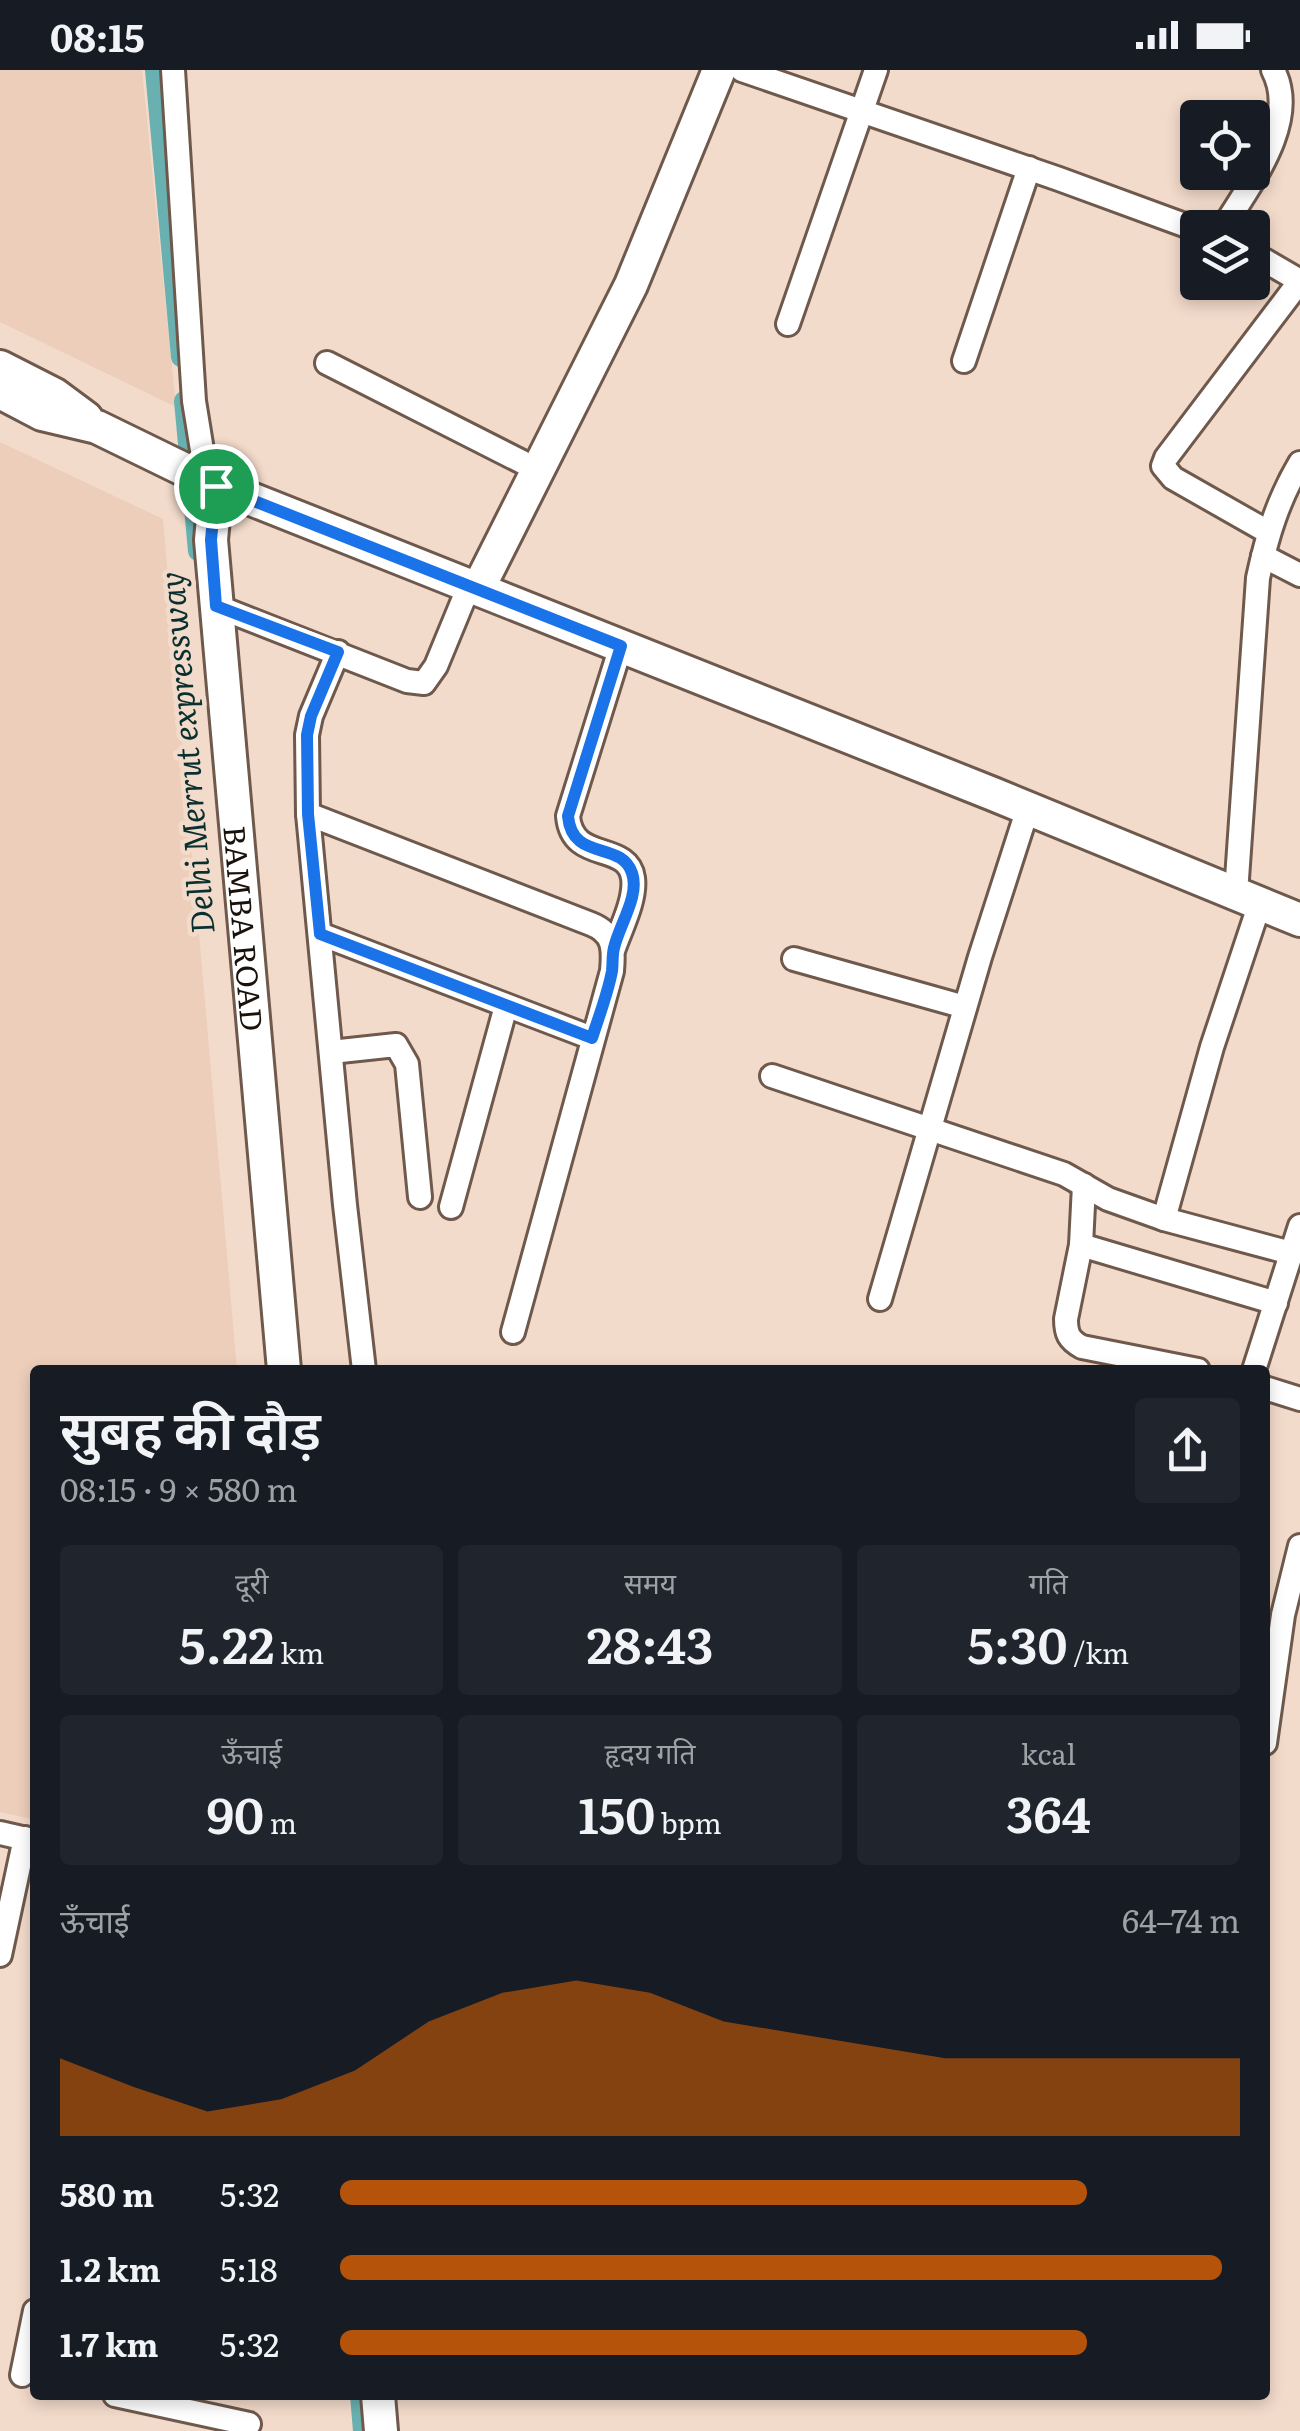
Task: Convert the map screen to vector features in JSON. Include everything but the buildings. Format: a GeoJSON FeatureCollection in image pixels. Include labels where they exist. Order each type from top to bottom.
{"type":"FeatureCollection","features":[{"type":"Feature","properties":{"kind":"street"},"geometry":{"type":"LineString","coordinates":[[173,70],[194,401],[208,482]]}},
{"type":"Feature","properties":{"kind":"street"},"geometry":{"type":"LineString","coordinates":[[788,324],[876,70]]}},
{"type":"Feature","properties":{"kind":"street"},"geometry":{"type":"LineString","coordinates":[[1234,210],[1282,130],[1286,94],[1273,70]]}},
{"type":"Feature","properties":{"kind":"street"},"geometry":{"type":"LineString","coordinates":[[216,606],[424,684],[631,286],[722,71],[862,112],[1180,223]]}},
{"type":"Feature","properties":{"kind":"street"},"geometry":{"type":"LineString","coordinates":[[964,362],[1028,168]]}},
{"type":"Feature","properties":{"kind":"street"},"geometry":{"type":"LineString","coordinates":[[1268,532],[1173,478],[1163,466],[1300,281],[1270,263]]}},
{"type":"Feature","properties":{"kind":"street"},"geometry":{"type":"LineString","coordinates":[[327,362],[538,470]]}},
{"type":"Feature","properties":{"kind":"street"},"geometry":{"type":"LineString","coordinates":[[0,367],[55,395],[97,427]]}},
{"type":"Feature","properties":{"kind":"street"},"geometry":{"type":"LineString","coordinates":[[0,392],[42,414],[97,427],[208,482],[1300,920]]}},
{"type":"Feature","properties":{"kind":"street"},"geometry":{"type":"LineString","coordinates":[[1164,1219],[1248,898],[1245,730],[1263,556],[1284,491],[1300,463]]}},
{"type":"Feature","properties":{"kind":"street","name":"BAMBA ROAD"},"geometry":{"type":"LineString","coordinates":[[208,482],[284,1365]]}},
{"type":"Feature","properties":{"kind":"street"},"geometry":{"type":"LineString","coordinates":[[1263,556],[1300,575]]}},
{"type":"Feature","properties":{"kind":"street"},"geometry":{"type":"LineString","coordinates":[[513,1332],[632,893],[634,876],[628,865],[575,840],[568,816],[621,646]]}},
{"type":"Feature","properties":{"kind":"street"},"geometry":{"type":"LineString","coordinates":[[338,652],[315,704],[307,735],[308,814],[363,1365]]}},
{"type":"Feature","properties":{"kind":"street"},"geometry":{"type":"LineString","coordinates":[[880,1299],[1028,808]]}},
{"type":"Feature","properties":{"kind":"street"},"geometry":{"type":"LineString","coordinates":[[308,814],[602,928],[614,948]]}},
{"type":"Feature","properties":{"kind":"street"},"geometry":{"type":"LineString","coordinates":[[320,934],[592,1038]]}},
{"type":"Feature","properties":{"kind":"street"},"geometry":{"type":"LineString","coordinates":[[794,959],[966,1007]]}},
{"type":"Feature","properties":{"kind":"street"},"geometry":{"type":"LineString","coordinates":[[450,1206],[506,1006]]}},
{"type":"Feature","properties":{"kind":"street"},"geometry":{"type":"LineString","coordinates":[[331,1052],[387,1045],[402,1050],[407,1064],[420,1197]]}},
{"type":"Feature","properties":{"kind":"street"},"geometry":{"type":"LineString","coordinates":[[772,1076],[1064,1174],[1108,1199],[1164,1219],[1291,1254]]}},
{"type":"Feature","properties":{"kind":"street"},"geometry":{"type":"LineString","coordinates":[[1084,1185],[1081,1245],[1066,1331],[1071,1341],[1082,1347],[1173,1365]]}},
{"type":"Feature","properties":{"kind":"street"},"geometry":{"type":"LineString","coordinates":[[1256,1365],[1300,1226]]}},
{"type":"Feature","properties":{"kind":"street"},"geometry":{"type":"LineString","coordinates":[[1081,1245],[1276,1303]]}},
{"type":"Feature","properties":{"kind":"street"},"geometry":{"type":"LineString","coordinates":[[1270,1390],[1300,1399]]}},
{"type":"Feature","properties":{"kind":"street"},"geometry":{"type":"LineString","coordinates":[[1270,1708],[1283,1615],[1300,1546]]}},
{"type":"Feature","properties":{"kind":"street"},"geometry":{"type":"LineString","coordinates":[[0,1832],[30,1839],[0,1954]]}},
{"type":"Feature","properties":{"kind":"street"},"geometry":{"type":"LineString","coordinates":[[19,2374],[30,2331]]}},
{"type":"Feature","properties":{"kind":"street"},"geometry":{"type":"LineString","coordinates":[[138,2400],[249,2424]]}},
{"type":"Feature","properties":{"kind":"street"},"geometry":{"type":"LineString","coordinates":[[378,2400],[381,2431]]}},
{"type":"Feature","properties":{"kind":"shaded area"},"geometry":{"type":"Polygon","coordinates":[[[0,70],[142,70],[176,407],[0,322],[0,70]]]}},
{"type":"Feature","properties":{"kind":"shaded area"},"geometry":{"type":"Polygon","coordinates":[[[0,442],[163,519],[237,1365],[30,1365],[30,1819],[0,1812],[0,442]]]}},
{"type":"Feature","properties":{"kind":"waterway","name":"Delhi Merrut expressway"},"geometry":{"type":"LineString","coordinates":[[155,70],[181,357]]}},
{"type":"Feature","properties":{"kind":"waterway","name":"Delhi Merrut expressway"},"geometry":{"type":"LineString","coordinates":[[184,401],[198,551]]}},
{"type":"Feature","properties":{"kind":"waterway","name":"Delhi Merrut expressway"},"geometry":{"type":"LineString","coordinates":[[360,2400],[363,2431]]}},
{"type":"Feature","properties":{"kind":"route"},"geometry":{"type":"LineString","coordinates":[[216,486],[621,646],[568,816],[575,840],[617,857],[634,876],[592,1038],[320,934],[308,814],[307,735],[338,652],[216,606],[211,540],[216,486]]}}]}
